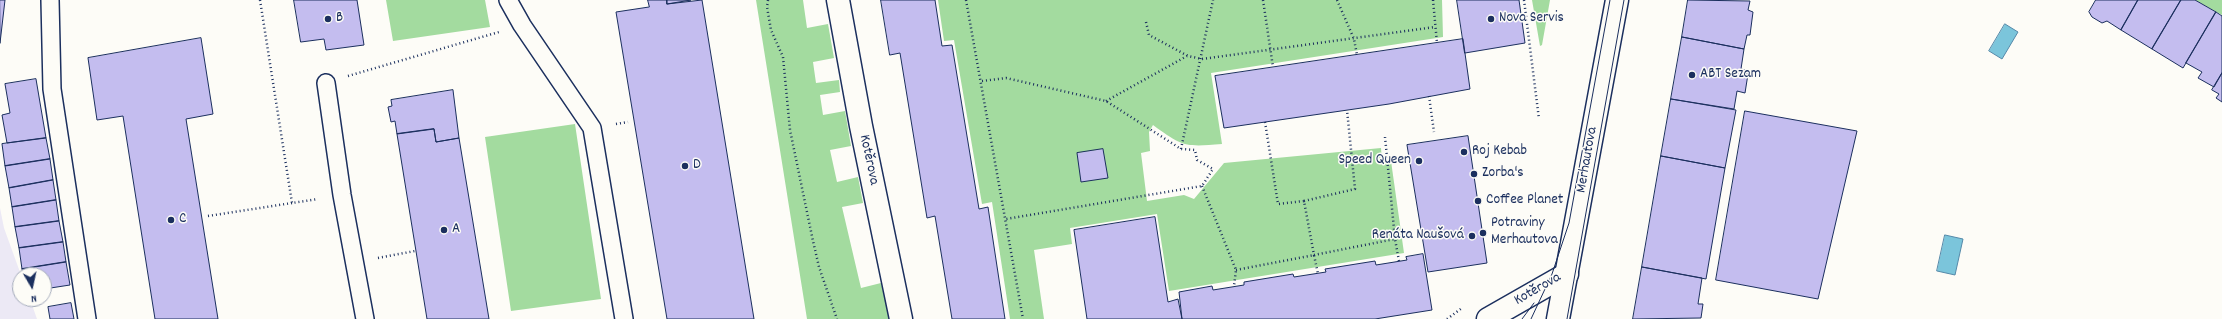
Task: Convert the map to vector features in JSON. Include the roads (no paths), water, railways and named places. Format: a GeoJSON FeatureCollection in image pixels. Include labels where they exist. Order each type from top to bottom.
{"type":"FeatureCollection","features":[{"type":"Feature","properties":{"kind":"street","name":"Kotěrova"},"geometry":{"type":"LineString","coordinates":[[838,0],[861,126],[901,319]]}},
{"type":"Feature","properties":{"kind":"street","name":"Merhautova"},"geometry":{"type":"LineString","coordinates":[[1558,319],[1618,0]]}},
{"type":"Feature","properties":{"kind":"street","name":"Kotěrova"},"geometry":{"type":"LineString","coordinates":[[1488,319],[1567,274]]}},
{"type":"Feature","properties":{"kind":"lane"},"geometry":{"type":"LineString","coordinates":[[50,0],[52,89],[87,319]]}},
{"type":"Feature","properties":{"kind":"lane"},"geometry":{"type":"LineString","coordinates":[[508,0],[522,25],[592,128],[624,319]]}},
{"type":"Feature","properties":{"kind":"lane"},"geometry":{"type":"LineString","coordinates":[[326,83],[342,195],[356,262],[365,319]]}},
{"type":"Feature","properties":{"kind":"water"},"geometry":{"type":"Polygon","coordinates":[[[2005,24],[2018,32],[2002,59],[1989,51],[2005,24]]]}},
{"type":"Feature","properties":{"kind":"water"},"geometry":{"type":"Polygon","coordinates":[[[1945,235],[1963,239],[1955,275],[1937,271],[1945,235]]]}},
{"type":"Feature","properties":{"kind":"tram line"},"geometry":{"type":"LineString","coordinates":[[1531,319],[1552,274],[1569,223],[1610,0]]}},
{"type":"Feature","properties":{"kind":"tram line"},"geometry":{"type":"LineString","coordinates":[[1567,319],[1624,0]]}},
{"type":"Feature","properties":{"kind":"tram line"},"geometry":{"type":"LineString","coordinates":[[1522,319],[1534,303]]}},
{"type":"Feature","properties":{"kind":"place","name":"B"},"geometry":{"type":"Point","coordinates":[328,19]}},
{"type":"Feature","properties":{"kind":"place","name":"Nova Servis"},"geometry":{"type":"Point","coordinates":[1491,19]}},
{"type":"Feature","properties":{"kind":"place","name":"ABT Sezam"},"geometry":{"type":"Point","coordinates":[1692,75]}},
{"type":"Feature","properties":{"kind":"place","name":"Roj Kebab"},"geometry":{"type":"Point","coordinates":[1464,152]}},
{"type":"Feature","properties":{"kind":"place","name":"Speed Queen"},"geometry":{"type":"Point","coordinates":[1419,161]}},
{"type":"Feature","properties":{"kind":"place","name":"D"},"geometry":{"type":"Point","coordinates":[685,166]}},
{"type":"Feature","properties":{"kind":"place","name":"Zorba's"},"geometry":{"type":"Point","coordinates":[1474,174]}},
{"type":"Feature","properties":{"kind":"place","name":"Coffee Planet"},"geometry":{"type":"Point","coordinates":[1478,201]}},
{"type":"Feature","properties":{"kind":"place","name":"C"},"geometry":{"type":"Point","coordinates":[171,220]}},
{"type":"Feature","properties":{"kind":"place","name":"A"},"geometry":{"type":"Point","coordinates":[444,230]}},
{"type":"Feature","properties":{"kind":"place","name":"Potraviny Merhautova"},"geometry":{"type":"Point","coordinates":[1483,233]}},
{"type":"Feature","properties":{"kind":"place","name":"Renáta Naušová"},"geometry":{"type":"Point","coordinates":[1472,236]}}]}
